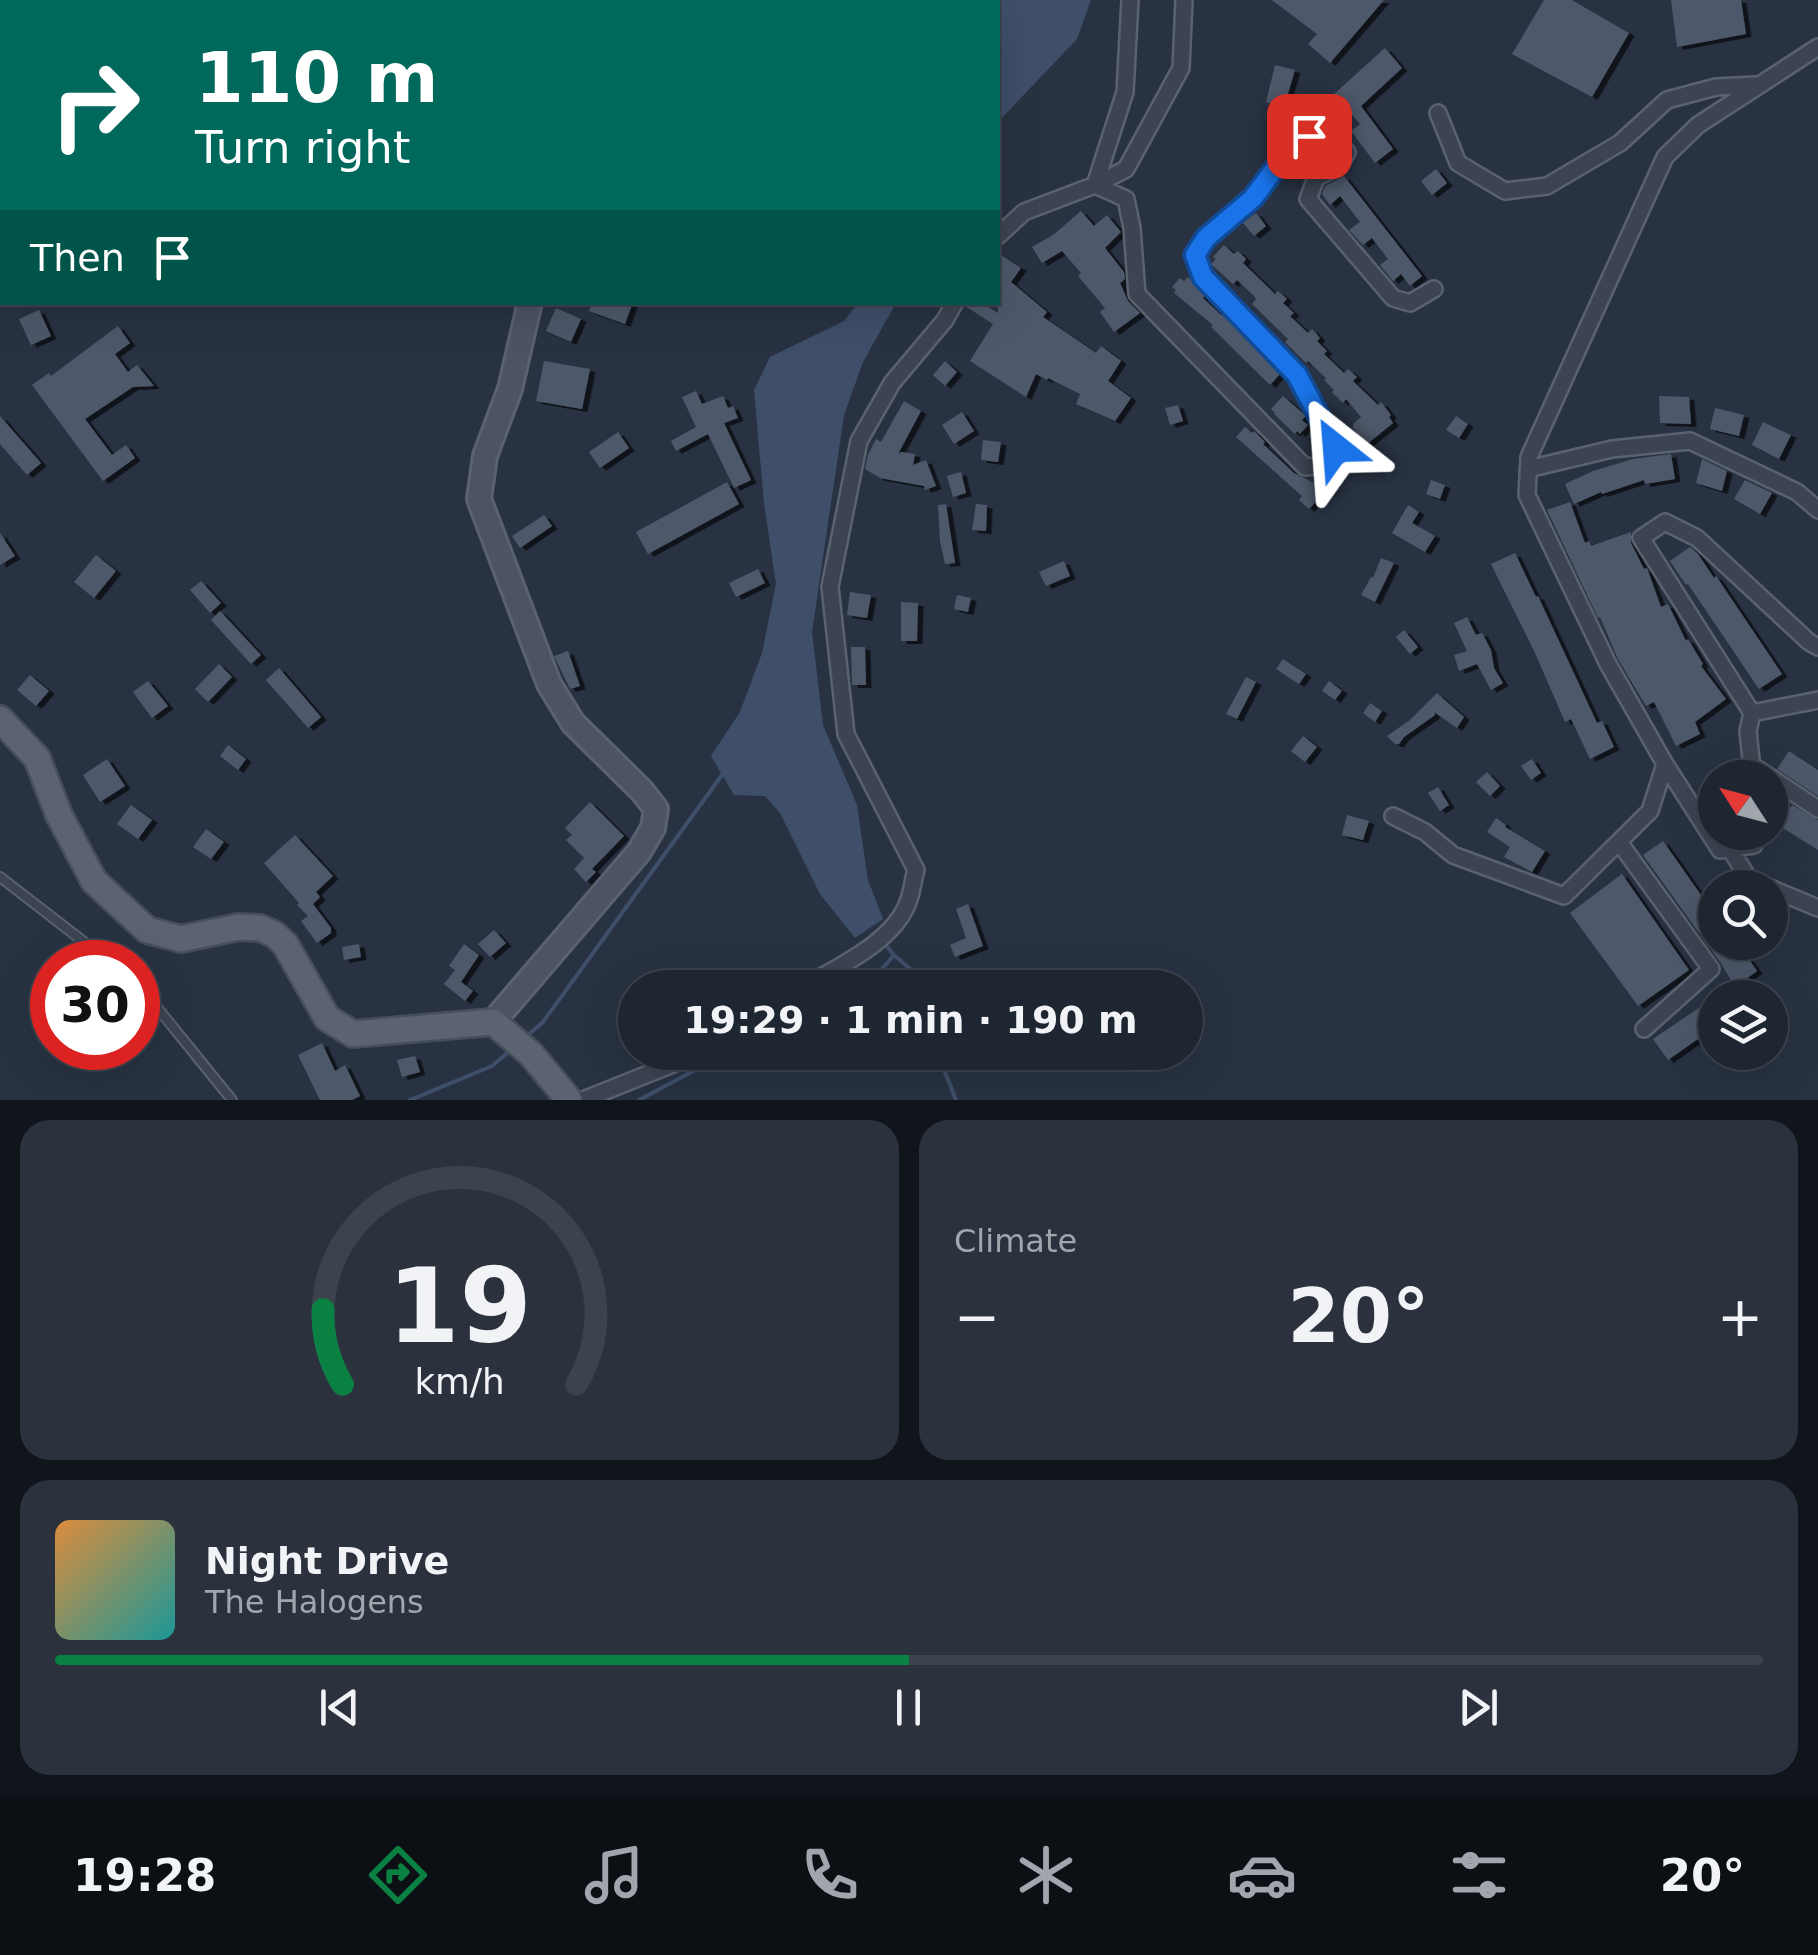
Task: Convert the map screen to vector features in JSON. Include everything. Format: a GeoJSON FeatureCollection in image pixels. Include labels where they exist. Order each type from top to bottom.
{"type":"FeatureCollection","features":[{"type":"Feature","properties":{"kind":"main road"},"geometry":{"type":"LineString","coordinates":[[502,1028],[640,852],[653,828],[656,810],[642,791],[572,724],[549,684],[480,499],[485,456],[510,389],[529,305]]}},
{"type":"Feature","properties":{"kind":"main road"},"geometry":{"type":"LineString","coordinates":[[0,719],[36,758],[59,816],[94,881],[147,930],[181,939],[238,927],[260,928],[285,944],[326,1018],[353,1034],[502,1028],[531,1054],[569,1100]]}},
{"type":"Feature","properties":{"kind":"street"},"geometry":{"type":"LineString","coordinates":[[1095,184],[1125,92],[1130,0]]}},
{"type":"Feature","properties":{"kind":"street"},"geometry":{"type":"LineString","coordinates":[[1000,234],[1024,212],[1126,169],[1181,68],[1184,0]]}},
{"type":"Feature","properties":{"kind":"street"},"geometry":{"type":"LineString","coordinates":[[1698,816],[1608,664],[1527,495],[1529,456],[1665,158],[1698,125],[1818,47]]}},
{"type":"Feature","properties":{"kind":"street"},"geometry":{"type":"LineString","coordinates":[[1438,113],[1458,162],[1505,191],[1547,186],[1620,143],[1666,100],[1716,87],[1759,85]]}},
{"type":"Feature","properties":{"kind":"street"},"geometry":{"type":"LineString","coordinates":[[1095,184],[1126,199],[1136,294],[1306,467],[1328,465],[1336,448],[1297,375],[1203,277],[1195,255],[1206,238],[1253,198],[1277,166],[1309,136],[1334,139],[1347,152],[1339,166],[1316,178],[1308,199],[1393,298],[1410,303],[1434,288]]}},
{"type":"Feature","properties":{"kind":"street"},"geometry":{"type":"LineString","coordinates":[[832,970],[893,928],[908,904],[916,870],[846,734],[830,587],[859,441],[892,383],[945,320],[952,305]]}},
{"type":"Feature","properties":{"kind":"street"},"geometry":{"type":"LineString","coordinates":[[1528,469],[1612,448],[1690,441],[1798,492],[1818,510]]}},
{"type":"Feature","properties":{"kind":"street"},"geometry":{"type":"LineString","coordinates":[[1752,760],[1748,731],[1752,712],[1641,538],[1665,522],[1697,538],[1818,647]]}},
{"type":"Feature","properties":{"kind":"street"},"geometry":{"type":"LineString","coordinates":[[1752,712],[1818,700]]}},
{"type":"Feature","properties":{"kind":"street"},"geometry":{"type":"LineString","coordinates":[[1393,816],[1425,832],[1453,855],[1564,896],[1650,811],[1665,764]]}},
{"type":"Feature","properties":{"kind":"street"},"geometry":{"type":"LineString","coordinates":[[1788,792],[1818,809]]}},
{"type":"Feature","properties":{"kind":"street"},"geometry":{"type":"LineString","coordinates":[[1619,842],[1711,969],[1644,1029]]}},
{"type":"Feature","properties":{"kind":"street"},"geometry":{"type":"LineString","coordinates":[[1788,896],[1818,908]]}},
{"type":"Feature","properties":{"kind":"street"},"geometry":{"type":"LineString","coordinates":[[583,1100],[658,1070]]}},
{"type":"Feature","properties":{"kind":"lane"},"geometry":{"type":"LineString","coordinates":[[0,877],[82,940]]}},
{"type":"Feature","properties":{"kind":"lane"},"geometry":{"type":"LineString","coordinates":[[160,1011],[232,1100]]}},
{"type":"Feature","properties":{"kind":"water"},"geometry":{"type":"Polygon","coordinates":[[[1000,0],[1091,0],[1077,39],[1000,120],[1000,0]]]}},
{"type":"Feature","properties":{"kind":"water"},"geometry":{"type":"Polygon","coordinates":[[[856,305],[895,305],[863,362],[844,415],[812,632],[823,725],[857,805],[868,880],[883,919],[855,938],[820,894],[780,813],[765,796],[734,795],[711,756],[740,712],[762,653],[776,584],[754,390],[770,357],[844,321],[856,305]]]}},
{"type":"Feature","properties":{"kind":"building"},"geometry":{"type":"Polygon","coordinates":[[[1272,0],[1384,0],[1330,63],[1308,44],[1317,34],[1272,0]]]}},
{"type":"Feature","properties":{"kind":"building"},"geometry":{"type":"Polygon","coordinates":[[[1544,0],[1572,0],[1629,33],[1592,97],[1512,54],[1544,0]]]}},
{"type":"Feature","properties":{"kind":"building"},"geometry":{"type":"Polygon","coordinates":[[[1671,0],[1741,0],[1746,34],[1677,47],[1671,0]]]}},
{"type":"Feature","properties":{"kind":"building"},"geometry":{"type":"Polygon","coordinates":[[[1385,48],[1402,68],[1361,106],[1393,149],[1375,163],[1351,131],[1360,124],[1334,94],[1385,48]]]}},
{"type":"Feature","properties":{"kind":"building"},"geometry":{"type":"Polygon","coordinates":[[[1275,65],[1295,70],[1284,107],[1266,102],[1275,65]]]}},
{"type":"Feature","properties":{"kind":"building"},"geometry":{"type":"Polygon","coordinates":[[[1436,169],[1447,183],[1432,195],[1421,181],[1436,169]]]}},
{"type":"Feature","properties":{"kind":"building"},"geometry":{"type":"Polygon","coordinates":[[[1344,176],[1422,276],[1410,286],[1401,274],[1393,281],[1380,265],[1388,259],[1372,238],[1363,245],[1349,230],[1360,222],[1340,196],[1330,205],[1322,194],[1325,186],[1344,176]]]}},
{"type":"Feature","properties":{"kind":"building"},"geometry":{"type":"Polygon","coordinates":[[[1081,211],[1094,226],[1107,215],[1121,232],[1105,248],[1124,272],[1125,279],[1120,283],[1128,301],[1140,313],[1114,332],[1100,312],[1105,308],[1062,251],[1042,263],[1032,247],[1081,211]]]}},
{"type":"Feature","properties":{"kind":"building"},"geometry":{"type":"Polygon","coordinates":[[[1256,213],[1266,226],[1254,236],[1243,223],[1256,213]]]}},
{"type":"Feature","properties":{"kind":"building"},"geometry":{"type":"Polygon","coordinates":[[[1224,245],[1234,254],[1238,251],[1246,259],[1243,263],[1275,294],[1278,291],[1287,299],[1283,303],[1294,313],[1290,316],[1308,333],[1312,329],[1327,351],[1324,354],[1344,373],[1348,369],[1357,377],[1353,381],[1378,405],[1381,402],[1393,423],[1366,445],[1353,428],[1361,417],[1346,399],[1343,403],[1326,378],[1285,342],[1288,339],[1252,304],[1254,296],[1211,264],[1224,245]]]}},
{"type":"Feature","properties":{"kind":"building"},"geometry":{"type":"Polygon","coordinates":[[[1000,254],[1021,268],[1011,282],[1047,312],[1043,317],[1096,353],[1101,346],[1121,361],[1108,381],[1131,398],[1115,421],[1076,404],[1080,394],[1048,378],[1036,374],[1026,397],[970,361],[993,324],[965,305],[986,305],[998,313],[1000,254]]]}},
{"type":"Feature","properties":{"kind":"building"},"geometry":{"type":"Polygon","coordinates":[[[1188,277],[1203,298],[1280,374],[1270,385],[1213,325],[1174,293],[1172,287],[1180,278],[1184,281],[1188,277]]]}},
{"type":"Feature","properties":{"kind":"building"},"geometry":{"type":"Polygon","coordinates":[[[592,305],[632,305],[625,324],[589,311],[592,305]]]}},
{"type":"Feature","properties":{"kind":"building"},"geometry":{"type":"Polygon","coordinates":[[[556,308],[581,319],[571,342],[546,331],[556,308]]]}},
{"type":"Feature","properties":{"kind":"building"},"geometry":{"type":"Polygon","coordinates":[[[39,310],[51,336],[31,345],[19,319],[39,310]]]}},
{"type":"Feature","properties":{"kind":"building"},"geometry":{"type":"Polygon","coordinates":[[[118,326],[130,343],[115,354],[128,372],[137,365],[154,386],[133,387],[85,419],[112,455],[126,445],[135,458],[103,481],[32,385],[49,373],[51,376],[118,326]]]}},
{"type":"Feature","properties":{"kind":"building"},"geometry":{"type":"Polygon","coordinates":[[[544,361],[590,369],[582,409],[536,401],[544,361]]]}},
{"type":"Feature","properties":{"kind":"building"},"geometry":{"type":"Polygon","coordinates":[[[945,361],[957,372],[945,386],[933,375],[945,361]]]}},
{"type":"Feature","properties":{"kind":"building"},"geometry":{"type":"Polygon","coordinates":[[[696,391],[702,404],[723,396],[728,408],[733,406],[738,418],[724,423],[751,480],[734,488],[708,434],[676,451],[671,441],[696,427],[682,397],[696,391]]]}},
{"type":"Feature","properties":{"kind":"building"},"geometry":{"type":"Polygon","coordinates":[[[1283,396],[1306,416],[1302,420],[1308,425],[1300,434],[1295,434],[1271,409],[1283,396]]]}},
{"type":"Feature","properties":{"kind":"building"},"geometry":{"type":"Polygon","coordinates":[[[1659,396],[1689,397],[1691,424],[1660,423],[1659,396]]]}},
{"type":"Feature","properties":{"kind":"building"},"geometry":{"type":"Polygon","coordinates":[[[904,401],[921,411],[898,454],[915,454],[913,465],[926,460],[936,486],[925,490],[924,486],[880,478],[865,469],[876,439],[881,442],[904,401]]]}},
{"type":"Feature","properties":{"kind":"building"},"geometry":{"type":"Polygon","coordinates":[[[1178,405],[1183,421],[1170,425],[1165,408],[1178,405]]]}},
{"type":"Feature","properties":{"kind":"building"},"geometry":{"type":"Polygon","coordinates":[[[1715,408],[1744,415],[1739,436],[1710,429],[1715,408]]]}},
{"type":"Feature","properties":{"kind":"building"},"geometry":{"type":"Polygon","coordinates":[[[962,412],[974,431],[954,444],[942,425],[962,412]]]}},
{"type":"Feature","properties":{"kind":"building"},"geometry":{"type":"Polygon","coordinates":[[[0,416],[41,463],[27,475],[0,444],[0,416]]]}},
{"type":"Feature","properties":{"kind":"building"},"geometry":{"type":"Polygon","coordinates":[[[1456,416],[1468,424],[1459,438],[1446,430],[1456,416]]]}},
{"type":"Feature","properties":{"kind":"building"},"geometry":{"type":"Polygon","coordinates":[[[1763,422],[1791,435],[1779,459],[1752,445],[1763,422]]]}},
{"type":"Feature","properties":{"kind":"building"},"geometry":{"type":"Polygon","coordinates":[[[1245,427],[1254,431],[1294,473],[1314,483],[1319,478],[1329,487],[1309,509],[1299,500],[1302,496],[1236,437],[1245,427]]]}},
{"type":"Feature","properties":{"kind":"building"},"geometry":{"type":"Polygon","coordinates":[[[618,432],[629,448],[600,468],[589,452],[618,432]]]}},
{"type":"Feature","properties":{"kind":"building"},"geometry":{"type":"Polygon","coordinates":[[[983,440],[1001,442],[998,462],[981,460],[983,440]]]}},
{"type":"Feature","properties":{"kind":"building"},"geometry":{"type":"Polygon","coordinates":[[[1671,454],[1675,479],[1645,484],[1644,480],[1574,504],[1565,484],[1633,459],[1671,454]]]}},
{"type":"Feature","properties":{"kind":"building"},"geometry":{"type":"Polygon","coordinates":[[[1702,459],[1727,471],[1722,491],[1696,483],[1702,459]]]}},
{"type":"Feature","properties":{"kind":"building"},"geometry":{"type":"Polygon","coordinates":[[[961,472],[966,493],[953,497],[947,476],[961,472]]]}},
{"type":"Feature","properties":{"kind":"building"},"geometry":{"type":"Polygon","coordinates":[[[1431,480],[1445,485],[1440,499],[1426,494],[1431,480]]]}},
{"type":"Feature","properties":{"kind":"building"},"geometry":{"type":"Polygon","coordinates":[[[1745,480],[1772,493],[1760,514],[1734,499],[1745,480]]]}},
{"type":"Feature","properties":{"kind":"building"},"geometry":{"type":"Polygon","coordinates":[[[727,482],[739,504],[648,554],[636,532],[727,482]]]}},
{"type":"Feature","properties":{"kind":"building"},"geometry":{"type":"Polygon","coordinates":[[[1570,502],[1585,543],[1589,541],[1591,546],[1631,532],[1631,543],[1644,569],[1647,568],[1661,607],[1668,604],[1701,666],[1726,699],[1695,722],[1700,734],[1676,746],[1654,702],[1646,706],[1618,659],[1547,510],[1570,502]]]}},
{"type":"Feature","properties":{"kind":"building"},"geometry":{"type":"Polygon","coordinates":[[[946,504],[955,563],[945,564],[938,505],[946,504]]]}},
{"type":"Feature","properties":{"kind":"building"},"geometry":{"type":"Polygon","coordinates":[[[976,504],[987,505],[986,531],[972,530],[976,504]]]}},
{"type":"Feature","properties":{"kind":"building"},"geometry":{"type":"Polygon","coordinates":[[[1408,505],[1419,512],[1412,523],[1435,536],[1425,552],[1392,533],[1408,505]]]}},
{"type":"Feature","properties":{"kind":"building"},"geometry":{"type":"Polygon","coordinates":[[[544,515],[552,526],[520,548],[512,536],[544,515]]]}},
{"type":"Feature","properties":{"kind":"building"},"geometry":{"type":"Polygon","coordinates":[[[0,533],[15,556],[0,565],[0,533]]]}},
{"type":"Feature","properties":{"kind":"building"},"geometry":{"type":"Polygon","coordinates":[[[1690,547],[1716,576],[1782,674],[1759,689],[1670,561],[1690,547]]]}},
{"type":"Feature","properties":{"kind":"building"},"geometry":{"type":"Polygon","coordinates":[[[1515,553],[1597,723],[1602,721],[1614,747],[1590,759],[1571,719],[1565,722],[1491,564],[1515,553]]]}},
{"type":"Feature","properties":{"kind":"building"},"geometry":{"type":"Polygon","coordinates":[[[96,555],[116,571],[94,598],[74,582],[96,555]]]}},
{"type":"Feature","properties":{"kind":"building"},"geometry":{"type":"Polygon","coordinates":[[[1381,558],[1394,563],[1375,602],[1361,595],[1381,558]]]}},
{"type":"Feature","properties":{"kind":"building"},"geometry":{"type":"Polygon","coordinates":[[[1064,561],[1070,576],[1046,586],[1039,572],[1064,561]]]}},
{"type":"Feature","properties":{"kind":"building"},"geometry":{"type":"Polygon","coordinates":[[[758,569],[765,583],[736,597],[729,583],[758,569]]]}},
{"type":"Feature","properties":{"kind":"building"},"geometry":{"type":"Polygon","coordinates":[[[201,581],[221,603],[210,613],[190,590],[201,581]]]}},
{"type":"Feature","properties":{"kind":"building"},"geometry":{"type":"Polygon","coordinates":[[[850,592],[871,595],[867,618],[847,615],[850,592]]]}},
{"type":"Feature","properties":{"kind":"building"},"geometry":{"type":"Polygon","coordinates":[[[957,595],[971,598],[968,612],[954,609],[957,595]]]}},
{"type":"Feature","properties":{"kind":"building"},"geometry":{"type":"Polygon","coordinates":[[[901,602],[918,603],[917,641],[901,641],[901,602]]]}},
{"type":"Feature","properties":{"kind":"building"},"geometry":{"type":"Polygon","coordinates":[[[220,611],[261,655],[251,664],[211,620],[220,611]]]}},
{"type":"Feature","properties":{"kind":"building"},"geometry":{"type":"Polygon","coordinates":[[[1467,617],[1476,635],[1482,633],[1503,683],[1491,690],[1477,664],[1459,671],[1454,655],[1467,651],[1454,623],[1467,617]]]}},
{"type":"Feature","properties":{"kind":"building"},"geometry":{"type":"Polygon","coordinates":[[[1404,630],[1418,647],[1410,654],[1396,637],[1404,630]]]}},
{"type":"Feature","properties":{"kind":"building"},"geometry":{"type":"Polygon","coordinates":[[[851,647],[865,647],[866,685],[852,685],[851,647]]]}},
{"type":"Feature","properties":{"kind":"building"},"geometry":{"type":"Polygon","coordinates":[[[568,651],[580,686],[570,689],[554,656],[568,651]]]}},
{"type":"Feature","properties":{"kind":"building"},"geometry":{"type":"Polygon","coordinates":[[[1283,659],[1306,674],[1299,684],[1276,669],[1283,659]]]}},
{"type":"Feature","properties":{"kind":"building"},"geometry":{"type":"Polygon","coordinates":[[[219,664],[232,677],[208,702],[195,689],[219,664]]]}},
{"type":"Feature","properties":{"kind":"building"},"geometry":{"type":"Polygon","coordinates":[[[279,668],[321,717],[308,728],[266,680],[279,668]]]}},
{"type":"Feature","properties":{"kind":"building"},"geometry":{"type":"Polygon","coordinates":[[[30,675],[49,691],[36,706],[17,690],[30,675]]]}},
{"type":"Feature","properties":{"kind":"building"},"geometry":{"type":"Polygon","coordinates":[[[1246,677],[1256,682],[1237,719],[1226,714],[1246,677]]]}},
{"type":"Feature","properties":{"kind":"building"},"geometry":{"type":"Polygon","coordinates":[[[148,681],[168,706],[152,718],[133,692],[148,681]]]}},
{"type":"Feature","properties":{"kind":"building"},"geometry":{"type":"Polygon","coordinates":[[[1329,681],[1342,691],[1335,700],[1322,691],[1329,681]]]}},
{"type":"Feature","properties":{"kind":"building"},"geometry":{"type":"Polygon","coordinates":[[[1437,693],[1464,717],[1457,728],[1434,712],[1395,744],[1387,736],[1437,693]]]}},
{"type":"Feature","properties":{"kind":"building"},"geometry":{"type":"Polygon","coordinates":[[[1370,703],[1382,711],[1375,722],[1363,713],[1370,703]]]}},
{"type":"Feature","properties":{"kind":"building"},"geometry":{"type":"Polygon","coordinates":[[[1303,736],[1317,747],[1305,762],[1291,751],[1303,736]]]}},
{"type":"Feature","properties":{"kind":"building"},"geometry":{"type":"Polygon","coordinates":[[[228,745],[246,759],[238,770],[220,756],[228,745]]]}},
{"type":"Feature","properties":{"kind":"building"},"geometry":{"type":"Polygon","coordinates":[[[1789,751],[1818,770],[1818,796],[1788,776],[1788,760],[1783,760],[1789,751]]]}},
{"type":"Feature","properties":{"kind":"building"},"geometry":{"type":"Polygon","coordinates":[[[107,759],[125,786],[100,802],[83,775],[107,759]]]}},
{"type":"Feature","properties":{"kind":"building"},"geometry":{"type":"Polygon","coordinates":[[[1532,759],[1541,773],[1531,780],[1521,766],[1532,759]]]}},
{"type":"Feature","properties":{"kind":"building"},"geometry":{"type":"Polygon","coordinates":[[[1487,772],[1500,786],[1490,796],[1476,782],[1487,772]]]}},
{"type":"Feature","properties":{"kind":"building"},"geometry":{"type":"Polygon","coordinates":[[[1438,787],[1449,805],[1440,811],[1428,793],[1438,787]]]}},
{"type":"Feature","properties":{"kind":"building"},"geometry":{"type":"Polygon","coordinates":[[[590,802],[624,836],[592,869],[596,872],[586,882],[574,869],[584,858],[566,840],[572,835],[565,828],[590,802]]]}},
{"type":"Feature","properties":{"kind":"building"},"geometry":{"type":"Polygon","coordinates":[[[131,805],[152,820],[138,839],[117,824],[131,805]]]}},
{"type":"Feature","properties":{"kind":"building"},"geometry":{"type":"Polygon","coordinates":[[[1792,805],[1818,820],[1818,850],[1788,831],[1788,811],[1792,805]]]}},
{"type":"Feature","properties":{"kind":"building"},"geometry":{"type":"Polygon","coordinates":[[[1347,815],[1369,821],[1363,840],[1342,835],[1347,815]]]}},
{"type":"Feature","properties":{"kind":"building"},"geometry":{"type":"Polygon","coordinates":[[[1496,818],[1545,851],[1532,872],[1504,857],[1510,847],[1487,832],[1496,818]]]}},
{"type":"Feature","properties":{"kind":"building"},"geometry":{"type":"Polygon","coordinates":[[[206,829],[224,842],[211,859],[193,847],[206,829]]]}},
{"type":"Feature","properties":{"kind":"building"},"geometry":{"type":"Polygon","coordinates":[[[295,835],[333,876],[316,892],[320,897],[313,904],[331,928],[331,933],[317,943],[301,921],[308,916],[264,863],[295,835]]]}},
{"type":"Feature","properties":{"kind":"building"},"geometry":{"type":"Polygon","coordinates":[[[1663,841],[1698,891],[1698,931],[1643,855],[1663,841]]]}},
{"type":"Feature","properties":{"kind":"building"},"geometry":{"type":"Polygon","coordinates":[[[1622,874],[1689,970],[1638,1006],[1570,913],[1622,874]]]}},
{"type":"Feature","properties":{"kind":"building"},"geometry":{"type":"Polygon","coordinates":[[[968,904],[983,946],[955,957],[950,945],[966,938],[956,909],[968,904]]]}},
{"type":"Feature","properties":{"kind":"building"},"geometry":{"type":"Polygon","coordinates":[[[494,930],[506,943],[490,957],[478,944],[494,930]]]}},
{"type":"Feature","properties":{"kind":"building"},"geometry":{"type":"Polygon","coordinates":[[[359,944],[361,957],[344,960],[342,947],[359,944]]]}},
{"type":"Feature","properties":{"kind":"building"},"geometry":{"type":"Polygon","coordinates":[[[464,944],[479,955],[461,982],[473,991],[465,1001],[444,984],[455,970],[449,966],[464,944]]]}},
{"type":"Feature","properties":{"kind":"building"},"geometry":{"type":"Polygon","coordinates":[[[1749,960],[1757,971],[1745,980],[1731,980],[1720,962],[1749,960]]]}},
{"type":"Feature","properties":{"kind":"building"},"geometry":{"type":"Polygon","coordinates":[[[1698,1009],[1698,1039],[1668,1060],[1653,1039],[1698,1009]]]}},
{"type":"Feature","properties":{"kind":"building"},"geometry":{"type":"Polygon","coordinates":[[[322,1043],[335,1071],[345,1065],[360,1096],[352,1100],[320,1100],[298,1055],[322,1043]]]}},
{"type":"Feature","properties":{"kind":"building"},"geometry":{"type":"Polygon","coordinates":[[[415,1056],[420,1072],[402,1077],[397,1060],[415,1056]]]}},
{"type":"Feature","properties":{"kind":"waterway"},"geometry":{"type":"LineString","coordinates":[[527,1036],[543,1022],[722,775]]}},
{"type":"Feature","properties":{"kind":"waterway"},"geometry":{"type":"LineString","coordinates":[[880,970],[894,955],[884,943]]}},
{"type":"Feature","properties":{"kind":"waterway"},"geometry":{"type":"LineString","coordinates":[[894,955],[911,970]]}},
{"type":"Feature","properties":{"kind":"waterway"},"geometry":{"type":"LineString","coordinates":[[410,1100],[492,1066],[512,1049]]}},
{"type":"Feature","properties":{"kind":"waterway"},"geometry":{"type":"LineString","coordinates":[[639,1100],[695,1070]]}},
{"type":"Feature","properties":{"kind":"waterway"},"geometry":{"type":"LineString","coordinates":[[944,1070],[956,1100]]}},
{"type":"Feature","properties":{"kind":"route"},"geometry":{"type":"LineString","coordinates":[[1309,136],[1277,166],[1253,198],[1206,238],[1195,255],[1203,277],[1297,375],[1336,448]]}}]}
